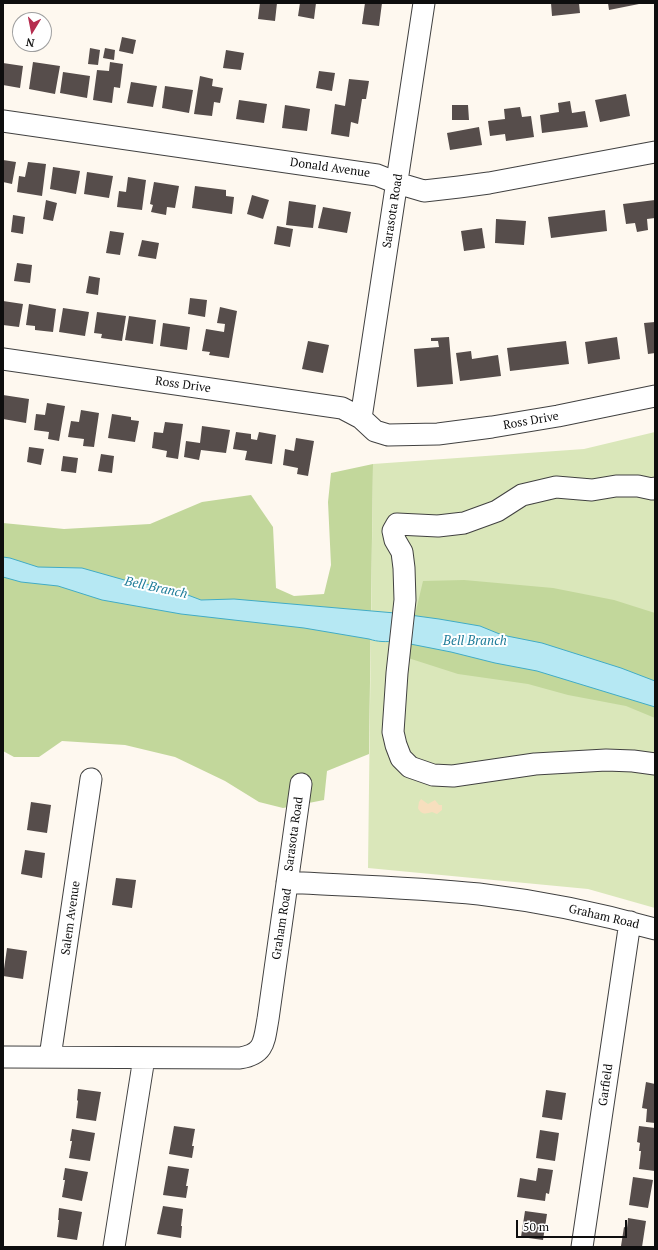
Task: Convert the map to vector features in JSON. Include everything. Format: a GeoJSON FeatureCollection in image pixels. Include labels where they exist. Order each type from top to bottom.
{"type":"FeatureCollection","features":[{"type":"Feature","properties":{"kind":"street","name":"Sarasota Road"},"geometry":{"type":"LineString","coordinates":[[360,418],[424,3]]}},
{"type":"Feature","properties":{"kind":"street","name":"Donald Avenue"},"geometry":{"type":"LineString","coordinates":[[3,120],[377,175],[397,183],[424,190],[459,188],[496,182],[655,152]]}},
{"type":"Feature","properties":{"kind":"street","name":"Ross Drive"},"geometry":{"type":"LineString","coordinates":[[3,359],[342,408],[360,418],[375,431],[388,435],[438,434],[492,428],[655,396]]}},
{"type":"Feature","properties":{"kind":"street"},"geometry":{"type":"LineString","coordinates":[[655,488],[616,486],[592,490],[556,487],[522,495],[497,511],[464,523],[438,526],[397,524],[393,531],[395,540],[402,552],[405,600],[396,673],[393,732],[401,758],[410,767],[433,775],[453,776],[535,764],[606,760],[633,761],[655,764]]}},
{"type":"Feature","properties":{"kind":"street","name":"Salem Avenue"},"geometry":{"type":"LineString","coordinates":[[50,1057],[91,779]]}},
{"type":"Feature","properties":{"kind":"street","name":"Sarasota Road"},"geometry":{"type":"LineString","coordinates":[[287,883],[301,784]]}},
{"type":"Feature","properties":{"kind":"street","name":"Graham Road"},"geometry":{"type":"LineString","coordinates":[[3,1057],[240,1058],[251,1056],[259,1050],[264,1042],[287,883],[395,888],[478,894],[540,903],[630,922],[655,929]]}},
{"type":"Feature","properties":{"kind":"street","name":"Garfield"},"geometry":{"type":"LineString","coordinates":[[582,1247],[630,922]]}},
{"type":"Feature","properties":{"kind":"street"},"geometry":{"type":"LineString","coordinates":[[114,1247],[144,1058]]}},
{"type":"Feature","properties":{"kind":"green space"},"geometry":{"type":"Polygon","coordinates":[[[655,432],[655,908],[588,889],[368,868],[373,464],[584,449],[655,432]]]}},
{"type":"Feature","properties":{"kind":"green space"},"geometry":{"type":"Polygon","coordinates":[[[373,464],[369,754],[327,771],[324,800],[283,808],[259,802],[225,781],[175,757],[125,745],[62,741],[39,757],[14,757],[3,751],[3,523],[64,529],[150,524],[202,502],[251,495],[273,527],[276,588],[294,596],[324,594],[331,565],[328,502],[331,473],[373,464]]]}},
{"type":"Feature","properties":{"kind":"green space"},"geometry":{"type":"Polygon","coordinates":[[[464,580],[553,588],[614,600],[655,613],[655,718],[626,706],[568,695],[528,684],[458,674],[405,657],[423,581],[464,580]]]}},
{"type":"Feature","properties":{"kind":"sand"},"geometry":{"type":"Polygon","coordinates":[[[421,799],[428,804],[435,800],[439,805],[442,805],[442,810],[437,814],[432,812],[422,813],[418,808],[421,799]]]}},
{"type":"Feature","properties":{"kind":"water","name":"Bell Branch"},"geometry":{"type":"Polygon","coordinates":[[[3,557],[38,567],[82,568],[128,581],[172,589],[201,600],[234,599],[395,613],[480,626],[502,635],[542,643],[621,668],[655,681],[655,707],[537,671],[495,663],[451,652],[395,641],[385,642],[304,628],[181,614],[102,600],[58,586],[21,582],[3,577],[3,557]]]}},
{"type":"Feature","properties":{"kind":"building"},"geometry":{"type":"Polygon","coordinates":[[[260,3],[277,3],[275,21],[258,19],[260,3]]]}},
{"type":"Feature","properties":{"kind":"building"},"geometry":{"type":"Polygon","coordinates":[[[300,3],[316,3],[314,19],[298,16],[300,3]]]}},
{"type":"Feature","properties":{"kind":"building"},"geometry":{"type":"Polygon","coordinates":[[[365,3],[382,3],[379,26],[362,24],[365,3]]]}},
{"type":"Feature","properties":{"kind":"building"},"geometry":{"type":"Polygon","coordinates":[[[551,3],[579,3],[580,13],[552,16],[551,3]]]}},
{"type":"Feature","properties":{"kind":"building"},"geometry":{"type":"Polygon","coordinates":[[[608,3],[638,3],[639,4],[609,10],[608,3]]]}},
{"type":"Feature","properties":{"kind":"building"},"geometry":{"type":"Polygon","coordinates":[[[122,37],[136,40],[133,54],[119,51],[122,37]]]}},
{"type":"Feature","properties":{"kind":"building"},"geometry":{"type":"Polygon","coordinates":[[[90,48],[100,50],[98,65],[88,64],[90,48]]]}},
{"type":"Feature","properties":{"kind":"building"},"geometry":{"type":"Polygon","coordinates":[[[105,48],[115,50],[114,60],[103,58],[105,48]]]}},
{"type":"Feature","properties":{"kind":"building"},"geometry":{"type":"Polygon","coordinates":[[[226,50],[244,53],[241,70],[223,68],[226,50]]]}},
{"type":"Feature","properties":{"kind":"building"},"geometry":{"type":"Polygon","coordinates":[[[33,62],[60,66],[55,94],[29,89],[33,62]]]}},
{"type":"Feature","properties":{"kind":"building"},"geometry":{"type":"Polygon","coordinates":[[[110,62],[123,64],[120,88],[114,87],[112,103],[93,100],[97,70],[109,71],[110,62]]]}},
{"type":"Feature","properties":{"kind":"building"},"geometry":{"type":"Polygon","coordinates":[[[3,63],[23,66],[20,88],[3,85],[3,63]]]}},
{"type":"Feature","properties":{"kind":"building"},"geometry":{"type":"Polygon","coordinates":[[[319,71],[335,73],[332,91],[316,88],[319,71]]]}},
{"type":"Feature","properties":{"kind":"building"},"geometry":{"type":"Polygon","coordinates":[[[63,72],[90,76],[87,98],[60,93],[63,72]]]}},
{"type":"Feature","properties":{"kind":"building"},"geometry":{"type":"Polygon","coordinates":[[[200,76],[213,79],[212,86],[223,88],[220,103],[214,102],[212,116],[194,114],[200,76]]]}},
{"type":"Feature","properties":{"kind":"building"},"geometry":{"type":"Polygon","coordinates":[[[349,79],[369,81],[366,99],[362,99],[358,124],[351,122],[349,137],[331,134],[335,104],[345,106],[349,79]]]}},
{"type":"Feature","properties":{"kind":"building"},"geometry":{"type":"Polygon","coordinates":[[[131,82],[157,86],[153,107],[127,103],[131,82]]]}},
{"type":"Feature","properties":{"kind":"building"},"geometry":{"type":"Polygon","coordinates":[[[165,86],[193,90],[189,113],[162,108],[165,86]]]}},
{"type":"Feature","properties":{"kind":"building"},"geometry":{"type":"Polygon","coordinates":[[[626,94],[630,116],[600,122],[595,100],[626,94]]]}},
{"type":"Feature","properties":{"kind":"building"},"geometry":{"type":"Polygon","coordinates":[[[239,100],[267,104],[264,123],[236,119],[239,100]]]}},
{"type":"Feature","properties":{"kind":"building"},"geometry":{"type":"Polygon","coordinates":[[[570,101],[572,113],[585,111],[588,127],[542,133],[540,115],[559,112],[558,103],[570,101]]]}},
{"type":"Feature","properties":{"kind":"building"},"geometry":{"type":"Polygon","coordinates":[[[285,105],[310,109],[307,131],[282,128],[285,105]]]}},
{"type":"Feature","properties":{"kind":"building"},"geometry":{"type":"Polygon","coordinates":[[[452,105],[468,105],[469,120],[452,120],[452,105]]]}},
{"type":"Feature","properties":{"kind":"building"},"geometry":{"type":"Polygon","coordinates":[[[520,107],[522,117],[531,116],[534,137],[506,141],[505,134],[490,136],[488,121],[505,119],[504,109],[520,107]]]}},
{"type":"Feature","properties":{"kind":"building"},"geometry":{"type":"Polygon","coordinates":[[[479,127],[482,145],[450,150],[447,133],[479,127]]]}},
{"type":"Feature","properties":{"kind":"building"},"geometry":{"type":"Polygon","coordinates":[[[3,160],[16,162],[12,184],[3,182],[3,160]]]}},
{"type":"Feature","properties":{"kind":"building"},"geometry":{"type":"Polygon","coordinates":[[[28,162],[46,164],[42,196],[17,192],[19,176],[25,177],[28,162]]]}},
{"type":"Feature","properties":{"kind":"building"},"geometry":{"type":"Polygon","coordinates":[[[53,167],[80,171],[76,194],[50,189],[53,167]]]}},
{"type":"Feature","properties":{"kind":"building"},"geometry":{"type":"Polygon","coordinates":[[[87,172],[113,176],[109,198],[84,194],[87,172]]]}},
{"type":"Feature","properties":{"kind":"building"},"geometry":{"type":"Polygon","coordinates":[[[128,177],[146,180],[142,210],[117,207],[119,191],[126,192],[128,177]]]}},
{"type":"Feature","properties":{"kind":"building"},"geometry":{"type":"Polygon","coordinates":[[[154,182],[179,186],[175,208],[167,207],[166,215],[151,212],[153,205],[150,204],[154,182]]]}},
{"type":"Feature","properties":{"kind":"building"},"geometry":{"type":"Polygon","coordinates":[[[195,186],[226,190],[226,196],[234,197],[232,214],[192,208],[195,186]]]}},
{"type":"Feature","properties":{"kind":"building"},"geometry":{"type":"Polygon","coordinates":[[[252,195],[269,200],[263,219],[247,214],[252,195]]]}},
{"type":"Feature","properties":{"kind":"building"},"geometry":{"type":"Polygon","coordinates":[[[46,200],[57,203],[53,221],[43,219],[46,200]]]}},
{"type":"Feature","properties":{"kind":"building"},"geometry":{"type":"Polygon","coordinates":[[[655,200],[655,218],[647,219],[648,230],[637,232],[635,223],[626,224],[623,204],[655,200]]]}},
{"type":"Feature","properties":{"kind":"building"},"geometry":{"type":"Polygon","coordinates":[[[289,201],[316,205],[313,228],[286,225],[289,201]]]}},
{"type":"Feature","properties":{"kind":"building"},"geometry":{"type":"Polygon","coordinates":[[[323,207],[351,212],[347,233],[318,228],[323,207]]]}},
{"type":"Feature","properties":{"kind":"building"},"geometry":{"type":"Polygon","coordinates":[[[605,210],[607,231],[551,238],[548,217],[605,210]]]}},
{"type":"Feature","properties":{"kind":"building"},"geometry":{"type":"Polygon","coordinates":[[[13,215],[25,217],[23,234],[11,232],[13,215]]]}},
{"type":"Feature","properties":{"kind":"building"},"geometry":{"type":"Polygon","coordinates":[[[496,219],[526,221],[524,245],[495,243],[496,219]]]}},
{"type":"Feature","properties":{"kind":"building"},"geometry":{"type":"Polygon","coordinates":[[[277,226],[293,229],[290,247],[274,244],[277,226]]]}},
{"type":"Feature","properties":{"kind":"building"},"geometry":{"type":"Polygon","coordinates":[[[482,228],[485,248],[464,251],[461,231],[482,228]]]}},
{"type":"Feature","properties":{"kind":"building"},"geometry":{"type":"Polygon","coordinates":[[[110,231],[124,233],[120,255],[106,253],[110,231]]]}},
{"type":"Feature","properties":{"kind":"building"},"geometry":{"type":"Polygon","coordinates":[[[142,240],[159,243],[156,259],[138,256],[142,240]]]}},
{"type":"Feature","properties":{"kind":"building"},"geometry":{"type":"Polygon","coordinates":[[[17,263],[32,265],[30,283],[14,281],[17,263]]]}},
{"type":"Feature","properties":{"kind":"building"},"geometry":{"type":"Polygon","coordinates":[[[89,276],[100,278],[98,295],[86,293],[89,276]]]}},
{"type":"Feature","properties":{"kind":"building"},"geometry":{"type":"Polygon","coordinates":[[[190,298],[207,300],[205,317],[188,314],[190,298]]]}},
{"type":"Feature","properties":{"kind":"building"},"geometry":{"type":"Polygon","coordinates":[[[3,301],[23,304],[19,327],[3,325],[3,301]]]}},
{"type":"Feature","properties":{"kind":"building"},"geometry":{"type":"Polygon","coordinates":[[[29,304],[56,309],[53,332],[35,330],[35,326],[26,325],[29,304]]]}},
{"type":"Feature","properties":{"kind":"building"},"geometry":{"type":"Polygon","coordinates":[[[220,307],[237,311],[229,358],[209,355],[210,352],[202,351],[206,329],[224,332],[225,324],[217,323],[220,307]]]}},
{"type":"Feature","properties":{"kind":"building"},"geometry":{"type":"Polygon","coordinates":[[[63,308],[89,312],[85,336],[59,332],[63,308]]]}},
{"type":"Feature","properties":{"kind":"building"},"geometry":{"type":"Polygon","coordinates":[[[97,312],[126,316],[122,341],[101,338],[102,334],[94,333],[97,312]]]}},
{"type":"Feature","properties":{"kind":"building"},"geometry":{"type":"Polygon","coordinates":[[[129,316],[156,320],[153,344],[125,340],[129,316]]]}},
{"type":"Feature","properties":{"kind":"building"},"geometry":{"type":"Polygon","coordinates":[[[655,322],[655,353],[648,354],[644,323],[655,322]]]}},
{"type":"Feature","properties":{"kind":"building"},"geometry":{"type":"Polygon","coordinates":[[[163,323],[190,327],[187,350],[160,346],[163,323]]]}},
{"type":"Feature","properties":{"kind":"building"},"geometry":{"type":"Polygon","coordinates":[[[449,337],[453,384],[417,387],[414,349],[439,347],[438,341],[431,341],[431,338],[449,337]]]}},
{"type":"Feature","properties":{"kind":"building"},"geometry":{"type":"Polygon","coordinates":[[[617,337],[620,359],[588,364],[585,342],[617,337]]]}},
{"type":"Feature","properties":{"kind":"building"},"geometry":{"type":"Polygon","coordinates":[[[308,341],[329,345],[323,373],[302,369],[308,341]]]}},
{"type":"Feature","properties":{"kind":"building"},"geometry":{"type":"Polygon","coordinates":[[[566,341],[569,364],[510,371],[507,348],[566,341]]]}},
{"type":"Feature","properties":{"kind":"building"},"geometry":{"type":"Polygon","coordinates":[[[471,351],[472,359],[498,355],[501,376],[460,381],[456,353],[471,351]]]}},
{"type":"Feature","properties":{"kind":"building"},"geometry":{"type":"Polygon","coordinates":[[[3,395],[29,399],[26,423],[3,419],[3,395]]]}},
{"type":"Feature","properties":{"kind":"building"},"geometry":{"type":"Polygon","coordinates":[[[47,403],[65,406],[59,441],[48,439],[49,432],[34,430],[36,414],[45,415],[47,403]]]}},
{"type":"Feature","properties":{"kind":"building"},"geometry":{"type":"Polygon","coordinates":[[[81,410],[99,413],[94,447],[83,446],[84,439],[68,437],[71,421],[79,422],[81,410]]]}},
{"type":"Feature","properties":{"kind":"building"},"geometry":{"type":"Polygon","coordinates":[[[112,414],[131,417],[131,420],[139,421],[135,442],[108,438],[112,414]]]}},
{"type":"Feature","properties":{"kind":"building"},"geometry":{"type":"Polygon","coordinates":[[[165,422],[183,424],[178,459],[166,457],[167,451],[152,448],[154,432],[163,433],[165,422]]]}},
{"type":"Feature","properties":{"kind":"building"},"geometry":{"type":"Polygon","coordinates":[[[202,426],[230,430],[226,453],[201,450],[199,460],[184,457],[186,441],[200,443],[202,426]]]}},
{"type":"Feature","properties":{"kind":"building"},"geometry":{"type":"Polygon","coordinates":[[[236,432],[251,434],[251,439],[257,440],[259,432],[276,435],[272,464],[245,460],[247,451],[233,449],[236,432]]]}},
{"type":"Feature","properties":{"kind":"building"},"geometry":{"type":"Polygon","coordinates":[[[296,438],[314,441],[308,476],[297,474],[298,468],[283,465],[285,449],[294,451],[296,438]]]}},
{"type":"Feature","properties":{"kind":"building"},"geometry":{"type":"Polygon","coordinates":[[[29,447],[44,449],[41,465],[27,462],[29,447]]]}},
{"type":"Feature","properties":{"kind":"building"},"geometry":{"type":"Polygon","coordinates":[[[101,454],[114,456],[112,473],[98,471],[101,454]]]}},
{"type":"Feature","properties":{"kind":"building"},"geometry":{"type":"Polygon","coordinates":[[[63,456],[78,458],[76,473],[61,471],[63,456]]]}},
{"type":"Feature","properties":{"kind":"building"},"geometry":{"type":"Polygon","coordinates":[[[31,802],[51,805],[47,833],[27,830],[31,802]]]}},
{"type":"Feature","properties":{"kind":"building"},"geometry":{"type":"Polygon","coordinates":[[[25,850],[45,853],[42,878],[21,874],[25,850]]]}},
{"type":"Feature","properties":{"kind":"building"},"geometry":{"type":"Polygon","coordinates":[[[116,878],[136,880],[132,908],[112,905],[116,878]]]}},
{"type":"Feature","properties":{"kind":"building"},"geometry":{"type":"Polygon","coordinates":[[[7,948],[27,951],[23,979],[3,976],[7,948]]]}},
{"type":"Feature","properties":{"kind":"building"},"geometry":{"type":"Polygon","coordinates":[[[646,1082],[655,1084],[655,1123],[646,1122],[647,1109],[642,1108],[646,1082]]]}},
{"type":"Feature","properties":{"kind":"building"},"geometry":{"type":"Polygon","coordinates":[[[78,1089],[101,1092],[96,1121],[76,1118],[78,1089]]]}},
{"type":"Feature","properties":{"kind":"building"},"geometry":{"type":"Polygon","coordinates":[[[546,1090],[566,1093],[562,1120],[542,1117],[546,1090]]]}},
{"type":"Feature","properties":{"kind":"building"},"geometry":{"type":"Polygon","coordinates":[[[174,1126],[195,1129],[192,1146],[194,1146],[192,1158],[169,1154],[174,1126]]]}},
{"type":"Feature","properties":{"kind":"building"},"geometry":{"type":"Polygon","coordinates":[[[639,1126],[655,1128],[655,1171],[639,1169],[641,1151],[639,1151],[640,1143],[637,1142],[639,1126]]]}},
{"type":"Feature","properties":{"kind":"building"},"geometry":{"type":"Polygon","coordinates":[[[72,1129],[95,1133],[90,1161],[69,1158],[72,1141],[70,1141],[72,1129]]]}},
{"type":"Feature","properties":{"kind":"building"},"geometry":{"type":"Polygon","coordinates":[[[540,1130],[559,1133],[555,1161],[536,1158],[540,1130]]]}},
{"type":"Feature","properties":{"kind":"building"},"geometry":{"type":"Polygon","coordinates":[[[168,1166],[189,1169],[186,1186],[188,1186],[186,1198],[163,1195],[168,1166]]]}},
{"type":"Feature","properties":{"kind":"building"},"geometry":{"type":"Polygon","coordinates":[[[65,1168],[88,1172],[82,1201],[62,1197],[65,1180],[63,1180],[65,1168]]]}},
{"type":"Feature","properties":{"kind":"building"},"geometry":{"type":"Polygon","coordinates":[[[538,1168],[553,1170],[549,1194],[546,1193],[545,1201],[517,1197],[520,1178],[536,1181],[538,1168]]]}},
{"type":"Feature","properties":{"kind":"building"},"geometry":{"type":"Polygon","coordinates":[[[633,1177],[653,1180],[648,1208],[629,1205],[633,1177]]]}},
{"type":"Feature","properties":{"kind":"building"},"geometry":{"type":"Polygon","coordinates":[[[163,1206],[183,1209],[181,1238],[157,1234],[163,1206]]]}},
{"type":"Feature","properties":{"kind":"building"},"geometry":{"type":"Polygon","coordinates":[[[59,1208],[82,1212],[77,1240],[57,1237],[59,1208]]]}},
{"type":"Feature","properties":{"kind":"building"},"geometry":{"type":"Polygon","coordinates":[[[525,1211],[547,1214],[543,1240],[521,1237],[525,1211]]]}},
{"type":"Feature","properties":{"kind":"building"},"geometry":{"type":"Polygon","coordinates":[[[628,1218],[646,1221],[642,1247],[621,1246],[624,1227],[627,1228],[628,1218]]]}}]}
